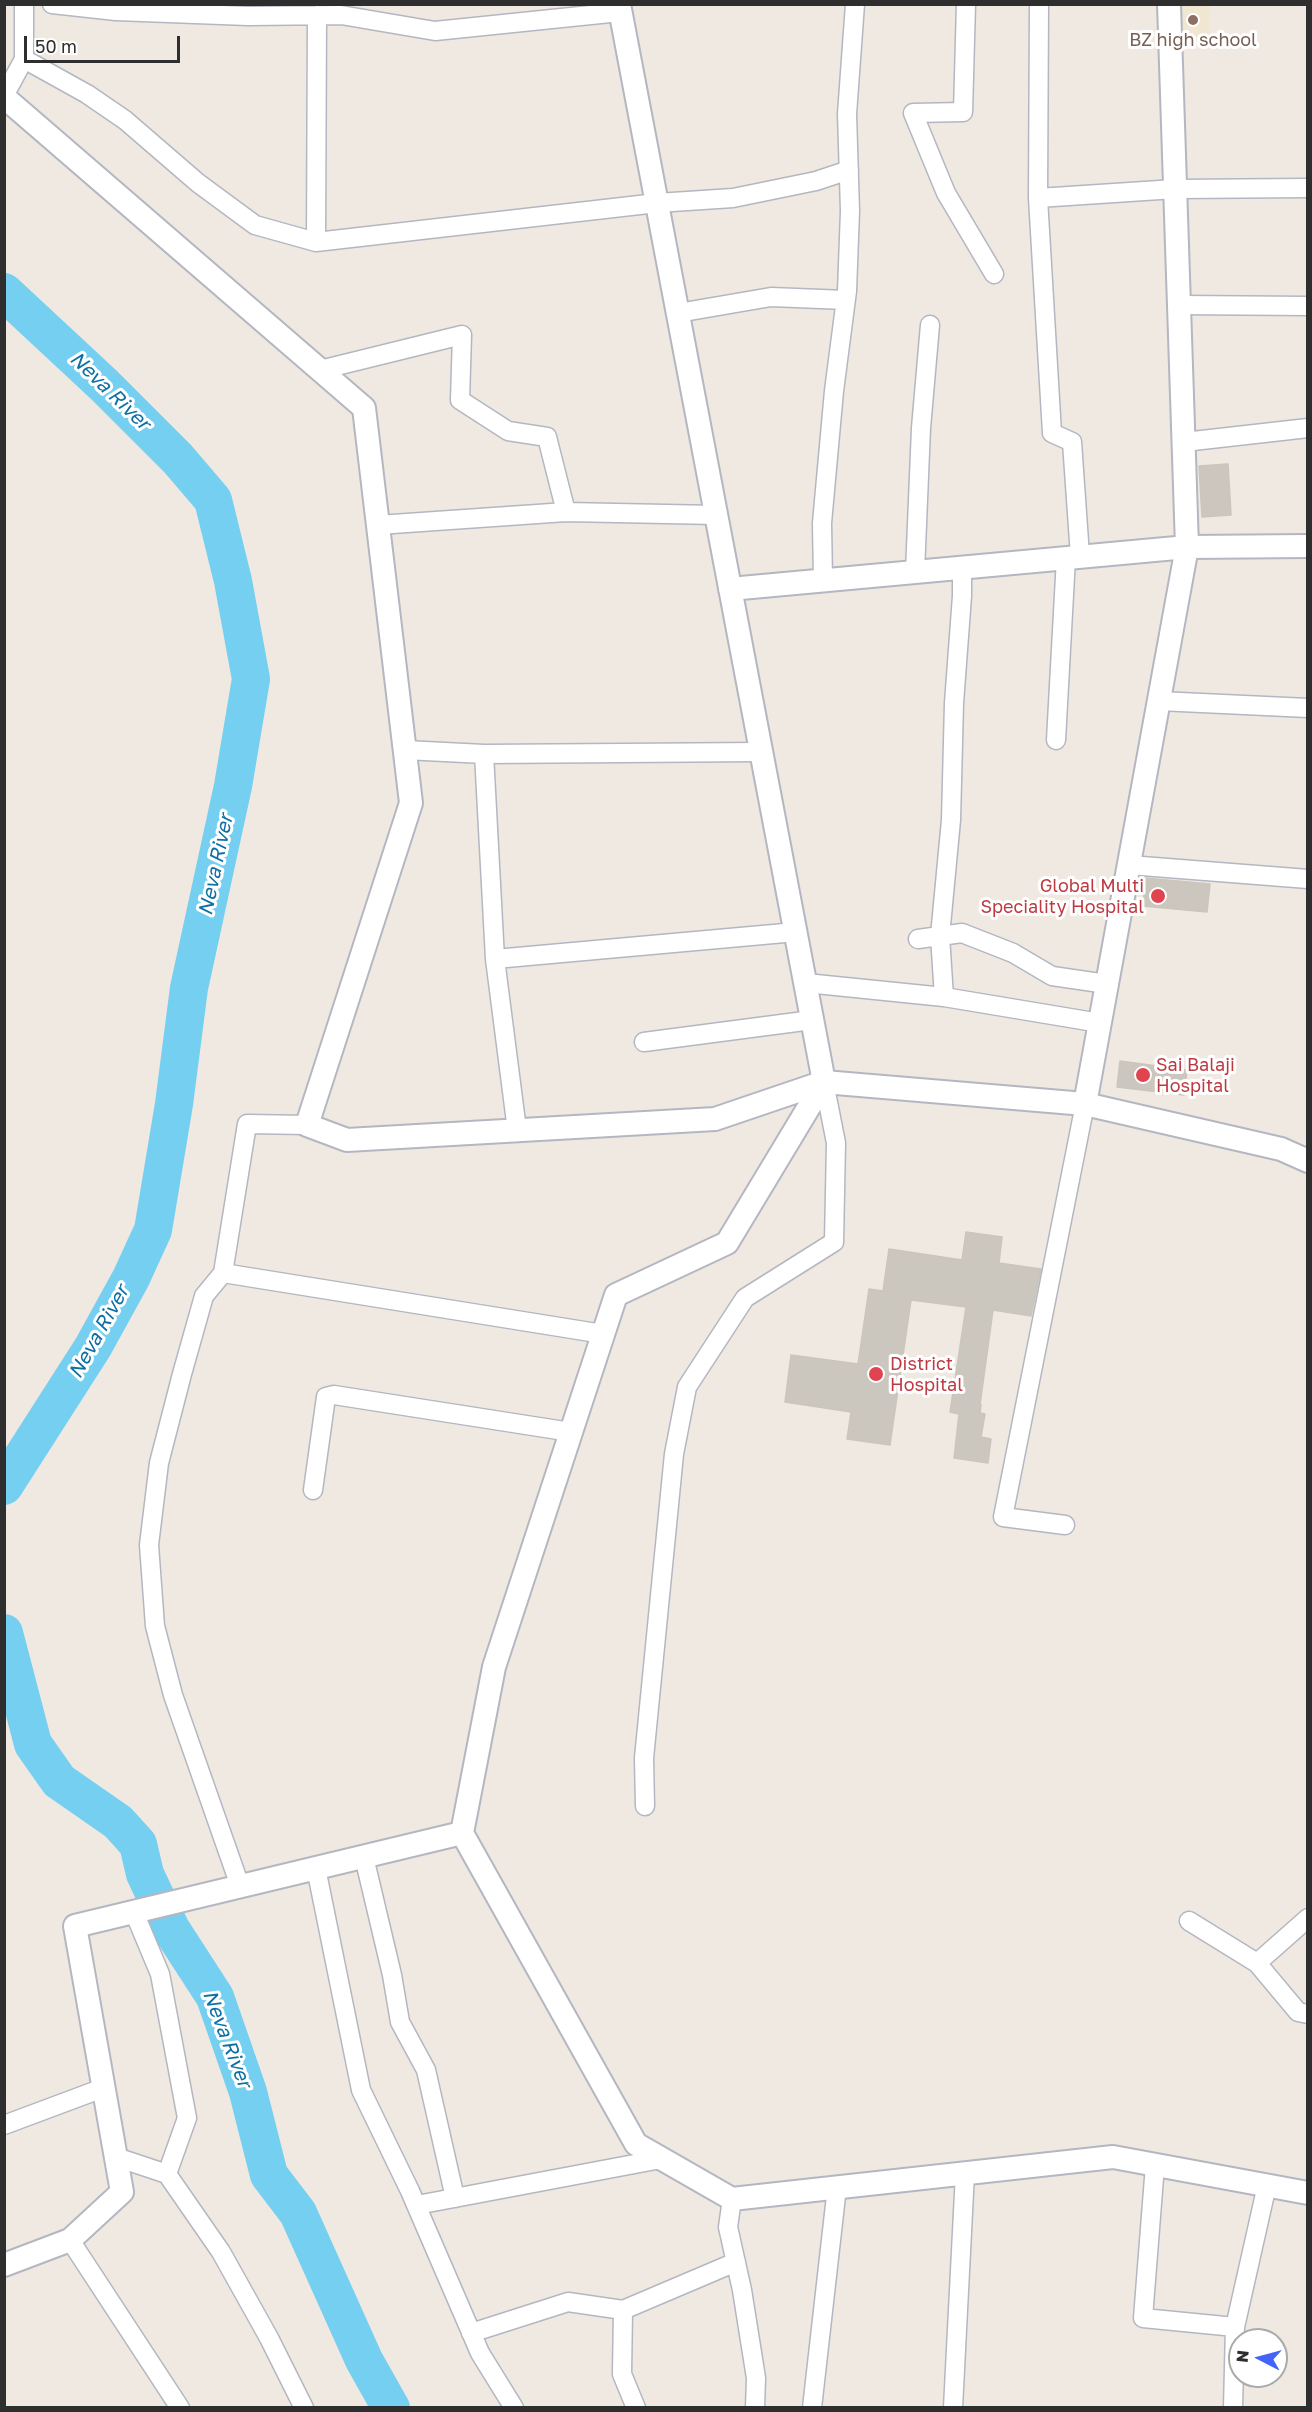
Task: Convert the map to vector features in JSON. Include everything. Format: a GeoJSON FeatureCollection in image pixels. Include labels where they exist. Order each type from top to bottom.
{"type":"FeatureCollection","features":[{"type":"Feature","properties":{"kind":"street"},"geometry":{"type":"LineString","coordinates":[[24,4],[24,59],[4,96],[364,408],[411,803],[307,1125]]}},
{"type":"Feature","properties":{"kind":"street"},"geometry":{"type":"LineString","coordinates":[[51,4],[116,11],[248,16],[341,15],[435,31],[620,8],[836,1143],[834,1242],[745,1298],[687,1387],[674,1454],[644,1758],[645,1806]]}},
{"type":"Feature","properties":{"kind":"street"},"geometry":{"type":"LineString","coordinates":[[823,580],[822,523],[834,391],[846,300],[850,211],[847,114],[855,4]]}},
{"type":"Feature","properties":{"kind":"street"},"geometry":{"type":"LineString","coordinates":[[966,4],[963,112],[913,113],[946,193],[994,274]]}},
{"type":"Feature","properties":{"kind":"street"},"geometry":{"type":"LineString","coordinates":[[1039,4],[1038,198],[1052,433],[1072,442],[1073,557],[1056,740]]}},
{"type":"Feature","properties":{"kind":"street"},"geometry":{"type":"LineString","coordinates":[[1065,1525],[1003,1517],[1100,1023],[1187,547],[1169,4]]}},
{"type":"Feature","properties":{"kind":"street"},"geometry":{"type":"LineString","coordinates":[[316,242],[317,15]]}},
{"type":"Feature","properties":{"kind":"street"},"geometry":{"type":"LineString","coordinates":[[24,59],[87,94],[125,120],[198,183],[255,225],[316,242],[657,203],[733,198],[816,181],[849,170]]}},
{"type":"Feature","properties":{"kind":"street"},"geometry":{"type":"LineString","coordinates":[[1038,198],[1175,189],[1308,188]]}},
{"type":"Feature","properties":{"kind":"street"},"geometry":{"type":"LineString","coordinates":[[678,313],[771,297],[846,300]]}},
{"type":"Feature","properties":{"kind":"street"},"geometry":{"type":"LineString","coordinates":[[1180,305],[1308,306]]}},
{"type":"Feature","properties":{"kind":"street"},"geometry":{"type":"LineString","coordinates":[[915,572],[921,428],[930,325]]}},
{"type":"Feature","properties":{"kind":"street"},"geometry":{"type":"LineString","coordinates":[[320,370],[462,334],[460,400],[508,431],[547,437],[566,512]]}},
{"type":"Feature","properties":{"kind":"street"},"geometry":{"type":"LineString","coordinates":[[1184,442],[1308,428]]}},
{"type":"Feature","properties":{"kind":"street"},"geometry":{"type":"LineString","coordinates":[[378,525],[566,512],[716,515]]}},
{"type":"Feature","properties":{"kind":"street"},"geometry":{"type":"LineString","coordinates":[[730,589],[1187,547],[1308,546]]}},
{"type":"Feature","properties":{"kind":"street"},"geometry":{"type":"LineString","coordinates":[[944,998],[940,936],[951,820],[954,703],[962,567]]}},
{"type":"Feature","properties":{"kind":"street"},"geometry":{"type":"LineString","coordinates":[[1159,701],[1308,708]]}},
{"type":"Feature","properties":{"kind":"street"},"geometry":{"type":"LineString","coordinates":[[405,750],[484,754],[761,752]]}},
{"type":"Feature","properties":{"kind":"street"},"geometry":{"type":"LineString","coordinates":[[484,754],[495,959],[517,1130]]}},
{"type":"Feature","properties":{"kind":"street"},"geometry":{"type":"LineString","coordinates":[[1129,865],[1308,879]]}},
{"type":"Feature","properties":{"kind":"street"},"geometry":{"type":"LineString","coordinates":[[495,959],[796,932]]}},
{"type":"Feature","properties":{"kind":"street"},"geometry":{"type":"LineString","coordinates":[[918,939],[962,933],[1013,953],[1052,976],[1107,984]]}},
{"type":"Feature","properties":{"kind":"street"},"geometry":{"type":"LineString","coordinates":[[806,983],[944,998],[1100,1023]]}},
{"type":"Feature","properties":{"kind":"street"},"geometry":{"type":"LineString","coordinates":[[644,1042],[812,1020]]}},
{"type":"Feature","properties":{"kind":"street"},"geometry":{"type":"LineString","coordinates":[[824,1082],[727,1243],[615,1294],[494,1667],[462,1833],[636,2144],[732,2199],[1113,2157],[1308,2193]]}},
{"type":"Feature","properties":{"kind":"street"},"geometry":{"type":"LineString","coordinates":[[240,1886],[173,1695],[155,1626],[149,1545],[159,1463],[182,1374],[204,1296],[223,1273],[247,1124],[307,1125],[346,1140],[715,1119],[824,1082],[1084,1104],[1281,1149],[1308,1161]]}},
{"type":"Feature","properties":{"kind":"street"},"geometry":{"type":"LineString","coordinates":[[223,1273],[603,1334]]}},
{"type":"Feature","properties":{"kind":"street"},"geometry":{"type":"LineString","coordinates":[[313,1490],[326,1397],[334,1395],[571,1432]]}},
{"type":"Feature","properties":{"kind":"street"},"geometry":{"type":"LineString","coordinates":[[4,2265],[70,2240],[122,2192],[75,1926],[462,1833]]}},
{"type":"Feature","properties":{"kind":"street"},"geometry":{"type":"LineString","coordinates":[[364,1857],[392,1976],[400,2022],[426,2070],[455,2198]]}},
{"type":"Feature","properties":{"kind":"street"},"geometry":{"type":"LineString","coordinates":[[316,1868],[362,2090],[417,2205],[480,2353],[513,2408]]}},
{"type":"Feature","properties":{"kind":"street"},"geometry":{"type":"LineString","coordinates":[[134,1911],[160,1974],[188,2118],[167,2174]]}},
{"type":"Feature","properties":{"kind":"street"},"geometry":{"type":"LineString","coordinates":[[1257,1963],[1308,1918]]}},
{"type":"Feature","properties":{"kind":"street"},"geometry":{"type":"LineString","coordinates":[[1189,1921],[1257,1963],[1298,2012],[1308,2014]]}},
{"type":"Feature","properties":{"kind":"street"},"geometry":{"type":"LineString","coordinates":[[4,2125],[104,2088]]}},
{"type":"Feature","properties":{"kind":"street"},"geometry":{"type":"LineString","coordinates":[[116,2157],[167,2174],[221,2252],[269,2338],[304,2408]]}},
{"type":"Feature","properties":{"kind":"street"},"geometry":{"type":"LineString","coordinates":[[417,2205],[661,2158]]}},
{"type":"Feature","properties":{"kind":"street"},"geometry":{"type":"LineString","coordinates":[[1155,2165],[1143,2318],[1235,2327]]}},
{"type":"Feature","properties":{"kind":"street"},"geometry":{"type":"LineString","coordinates":[[953,2408],[965,2173]]}},
{"type":"Feature","properties":{"kind":"street"},"geometry":{"type":"LineString","coordinates":[[1233,2408],[1235,2327],[1267,2185]]}},
{"type":"Feature","properties":{"kind":"street"},"geometry":{"type":"LineString","coordinates":[[812,2408],[837,2187]]}},
{"type":"Feature","properties":{"kind":"street"},"geometry":{"type":"LineString","coordinates":[[732,2199],[728,2227],[742,2290],[756,2378],[754,2408]]}},
{"type":"Feature","properties":{"kind":"street"},"geometry":{"type":"LineString","coordinates":[[70,2240],[180,2408]]}},
{"type":"Feature","properties":{"kind":"street"},"geometry":{"type":"LineString","coordinates":[[471,2333],[568,2302],[623,2310],[736,2262]]}},
{"type":"Feature","properties":{"kind":"street"},"geometry":{"type":"LineString","coordinates":[[623,2310],[622,2374],[636,2408]]}},
{"type":"Feature","properties":{"kind":"shaded area","name":"BZ high school"},"geometry":{"type":"Polygon","coordinates":[[[1178,5],[1210,5],[1208,37],[1176,35],[1178,5]]]}},
{"type":"Feature","properties":{"kind":"building"},"geometry":{"type":"Polygon","coordinates":[[[1228,464],[1231,515],[1202,517],[1199,466],[1228,464]]]}},
{"type":"Feature","properties":{"kind":"building"},"geometry":{"type":"Polygon","coordinates":[[[1145,878],[1210,884],[1207,912],[1143,906],[1145,878]]]}},
{"type":"Feature","properties":{"kind":"building"},"geometry":{"type":"Polygon","coordinates":[[[1120,1061],[1187,1070],[1184,1095],[1117,1087],[1120,1061]]]}},
{"type":"Feature","properties":{"kind":"building"},"geometry":{"type":"Polygon","coordinates":[[[966,1232],[1002,1237],[999,1263],[1041,1269],[1031,1316],[993,1310],[980,1405],[980,1413],[985,1414],[981,1437],[991,1439],[988,1463],[954,1458],[959,1414],[950,1412],[966,1307],[911,1300],[890,1445],[847,1439],[851,1412],[785,1402],[791,1355],[858,1364],[869,1289],[883,1291],[889,1249],[962,1260],[966,1232]]]}},
{"type":"Feature","properties":{"kind":"waterway","name":"Neva River"},"geometry":{"type":"LineString","coordinates":[[4,292],[104,385],[178,459],[213,500],[233,581],[251,679],[233,786],[189,988],[174,1104],[153,1230],[131,1278],[93,1347],[4,1486]]}},
{"type":"Feature","properties":{"kind":"waterway","name":"Neva River"},"geometry":{"type":"LineString","coordinates":[[4,1633],[33,1744],[59,1781],[118,1822],[138,1844],[145,1874],[171,1929],[215,1997],[248,2092],[269,2175],[298,2213],[364,2360],[391,2408]]}},
{"type":"Feature","properties":{"kind":"place","name":"BZ high school"},"geometry":{"type":"Point","coordinates":[1193,20]}},
{"type":"Feature","properties":{"kind":"place","name":"Global Multi Speciality Hospital"},"geometry":{"type":"Point","coordinates":[1158,896]}},
{"type":"Feature","properties":{"kind":"place","name":"Sai Balaji Hospital"},"geometry":{"type":"Point","coordinates":[1143,1075]}},
{"type":"Feature","properties":{"kind":"place","name":"District Hospital"},"geometry":{"type":"Point","coordinates":[876,1374]}}]}
